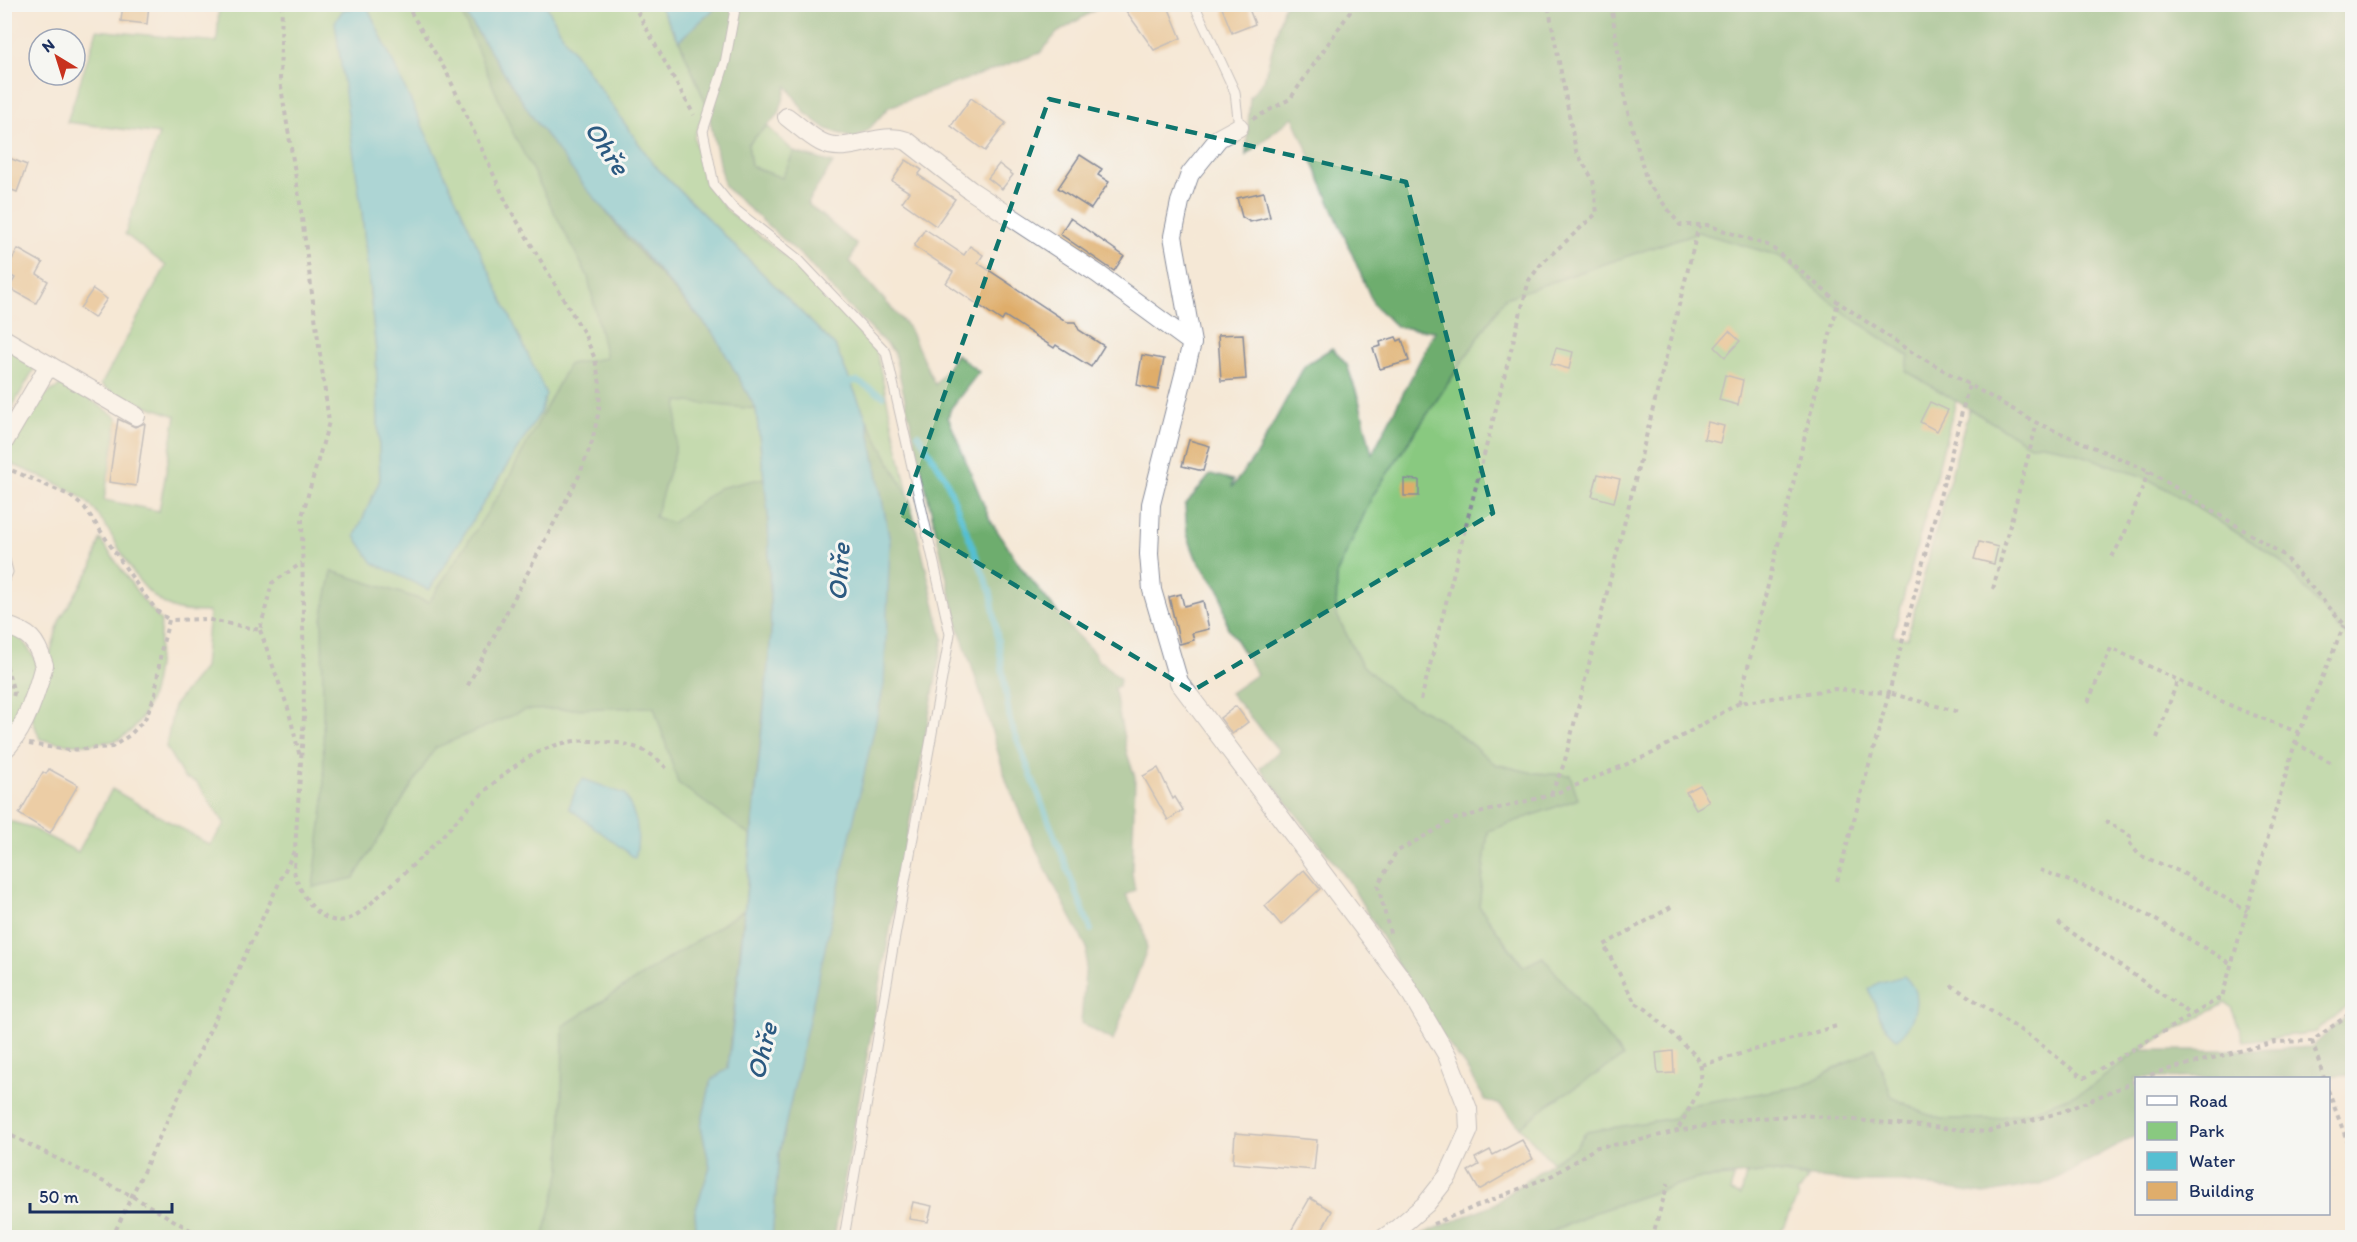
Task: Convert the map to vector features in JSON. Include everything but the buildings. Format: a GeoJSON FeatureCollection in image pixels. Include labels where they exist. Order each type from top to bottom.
{"type":"FeatureCollection","features":[{"type":"Feature","properties":{"kind":"street"},"geometry":{"type":"LineString","coordinates":[[787,117],[822,142],[842,147],[877,138],[896,137],[907,141],[970,190],[1098,274],[1192,342]]}},
{"type":"Feature","properties":{"kind":"street"},"geometry":{"type":"LineString","coordinates":[[1239,127],[1219,138],[1190,174],[1180,202],[1173,236],[1192,342],[1150,504],[1149,554],[1152,590],[1179,682],[1404,982],[1447,1055],[1468,1109],[1469,1130],[1448,1176],[1426,1204],[1390,1233]]}},
{"type":"Feature","properties":{"kind":"street"},"geometry":{"type":"LineString","coordinates":[[4,339],[136,416]]}},
{"type":"Feature","properties":{"kind":"street"},"geometry":{"type":"LineString","coordinates":[[4,442],[49,365]]}},
{"type":"Feature","properties":{"kind":"street"},"geometry":{"type":"LineString","coordinates":[[4,625],[24,631],[34,642],[44,665],[28,710],[9,745]]}},
{"type":"Feature","properties":{"kind":"lane"},"geometry":{"type":"LineString","coordinates":[[736,4],[725,63],[703,131],[714,185],[732,207],[798,259],[886,352],[950,634],[892,953],[844,1238]]}},
{"type":"Feature","properties":{"kind":"lane"},"geometry":{"type":"LineString","coordinates":[[1194,4],[1235,92],[1239,127]]}},
{"type":"Feature","properties":{"kind":"lane"},"geometry":{"type":"LineString","coordinates":[[4,556],[8,572],[4,580]]}},
{"type":"Feature","properties":{"kind":"path"},"geometry":{"type":"LineString","coordinates":[[282,4],[280,81],[300,203],[329,422],[302,516],[304,717],[294,873],[302,891],[311,906],[325,918],[338,922],[352,917],[395,881],[475,800],[519,763],[549,748],[575,741],[620,742],[660,759],[667,769]]}},
{"type":"Feature","properties":{"kind":"path"},"geometry":{"type":"LineString","coordinates":[[406,4],[447,73],[507,204],[584,333],[595,359],[600,384],[599,410],[592,442],[579,476],[467,687]]}},
{"type":"Feature","properties":{"kind":"path"},"geometry":{"type":"LineString","coordinates":[[633,4],[703,131]]}},
{"type":"Feature","properties":{"kind":"path"},"geometry":{"type":"LineString","coordinates":[[1239,127],[1290,99],[1350,12],[1352,4]]}},
{"type":"Feature","properties":{"kind":"path"},"geometry":{"type":"LineString","coordinates":[[1421,700],[1529,280],[1542,263],[1597,213],[1593,180],[1576,151],[1548,4]]}},
{"type":"Feature","properties":{"kind":"path"},"geometry":{"type":"LineString","coordinates":[[1611,4],[1626,105],[1647,182],[1680,225],[1707,225],[1770,246],[1838,302],[1908,350],[2037,423],[2150,471],[2282,554],[2352,633]]}},
{"type":"Feature","properties":{"kind":"path"},"geometry":{"type":"LineString","coordinates":[[1551,795],[1566,753],[1699,225]]}},
{"type":"Feature","properties":{"kind":"path"},"geometry":{"type":"LineString","coordinates":[[1739,704],[1838,302]]}},
{"type":"Feature","properties":{"kind":"path"},"geometry":{"type":"LineString","coordinates":[[1838,881],[1969,385]]}},
{"type":"Feature","properties":{"kind":"path"},"geometry":{"type":"LineString","coordinates":[[1993,589],[2037,423]]}},
{"type":"Feature","properties":{"kind":"path"},"geometry":{"type":"LineString","coordinates":[[4,467],[69,495],[85,508],[142,592],[157,611],[169,620],[206,619],[260,630]]}},
{"type":"Feature","properties":{"kind":"path"},"geometry":{"type":"LineString","coordinates":[[2112,557],[2124,535],[2150,471]]}},
{"type":"Feature","properties":{"kind":"path"},"geometry":{"type":"LineString","coordinates":[[301,762],[288,708],[260,630],[272,583],[303,563]]}},
{"type":"Feature","properties":{"kind":"path"},"geometry":{"type":"LineString","coordinates":[[9,745],[69,750],[112,747],[130,735],[145,719],[155,695],[161,651],[169,620]]}},
{"type":"Feature","properties":{"kind":"path"},"geometry":{"type":"LineString","coordinates":[[1951,985],[2034,1039],[2082,1077],[2086,1077],[2223,997],[2295,743],[2344,625]]}},
{"type":"Feature","properties":{"kind":"path"},"geometry":{"type":"LineString","coordinates":[[2088,702],[2111,648],[2236,708],[2300,733]]}},
{"type":"Feature","properties":{"kind":"path"},"geometry":{"type":"LineString","coordinates":[[4,657],[14,693],[11,701]]}},
{"type":"Feature","properties":{"kind":"path"},"geometry":{"type":"LineString","coordinates":[[2157,738],[2178,679]]}},
{"type":"Feature","properties":{"kind":"path"},"geometry":{"type":"LineString","coordinates":[[1392,939],[1378,886],[1396,852],[1455,819],[1551,795],[1653,753],[1739,704],[1835,689],[1889,693],[1959,712]]}},
{"type":"Feature","properties":{"kind":"path"},"geometry":{"type":"LineString","coordinates":[[2295,743],[2332,763]]}},
{"type":"Feature","properties":{"kind":"path"},"geometry":{"type":"LineString","coordinates":[[2105,821],[2130,836],[2129,842],[2139,855],[2181,872],[2247,911]]}},
{"type":"Feature","properties":{"kind":"path"},"geometry":{"type":"LineString","coordinates":[[112,1238],[295,849]]}},
{"type":"Feature","properties":{"kind":"path"},"geometry":{"type":"LineString","coordinates":[[2040,870],[2123,901],[2232,964]]}},
{"type":"Feature","properties":{"kind":"path"},"geometry":{"type":"LineString","coordinates":[[1671,907],[1604,945],[1635,1003],[1646,1009],[1696,1056],[1702,1065],[1701,1082],[1677,1131]]}},
{"type":"Feature","properties":{"kind":"path"},"geometry":{"type":"LineString","coordinates":[[2058,923],[2192,1015]]}},
{"type":"Feature","properties":{"kind":"path"},"geometry":{"type":"LineString","coordinates":[[2145,1077],[2275,1042],[2312,1041],[2352,1012]]}},
{"type":"Feature","properties":{"kind":"path"},"geometry":{"type":"LineString","coordinates":[[1702,1065],[1837,1026]]}},
{"type":"Feature","properties":{"kind":"path"},"geometry":{"type":"LineString","coordinates":[[2312,1041],[2324,1077]]}},
{"type":"Feature","properties":{"kind":"path"},"geometry":{"type":"LineString","coordinates":[[1390,1233],[1425,1226],[1472,1210],[1553,1175],[1597,1147],[1746,1119],[1802,1115],[1986,1132],[2062,1112],[2135,1081]]}},
{"type":"Feature","properties":{"kind":"path"},"geometry":{"type":"LineString","coordinates":[[2330,1095],[2352,1154]]}},
{"type":"Feature","properties":{"kind":"path"},"geometry":{"type":"LineString","coordinates":[[4,1132],[132,1196],[204,1238]]}},
{"type":"Feature","properties":{"kind":"path"},"geometry":{"type":"LineString","coordinates":[[1652,1238],[1668,1183]]}},
{"type":"Feature","properties":{"kind":"highlighted area"},"geometry":{"type":"Polygon","coordinates":[[[1049,99],[1406,182],[1493,513],[1192,691],[901,517],[1049,99]]]}},
{"type":"Feature","properties":{"kind":"green space"},"geometry":{"type":"Polygon","coordinates":[[[219,5],[460,5],[534,119],[585,187],[715,335],[756,409],[768,513],[754,806],[738,981],[695,1212],[697,1237],[5,1237],[5,820],[27,826],[78,852],[112,789],[210,845],[225,824],[196,782],[184,778],[166,747],[174,705],[204,668],[209,612],[176,610],[157,599],[135,575],[100,518],[83,498],[62,486],[5,461],[7,449],[38,399],[60,386],[70,386],[118,418],[104,500],[159,511],[176,416],[117,395],[101,385],[166,266],[125,234],[159,134],[67,122],[78,87],[87,87],[87,61],[97,30],[217,42],[219,5]],[[367,6],[362,213],[376,351],[380,480],[355,536],[429,589],[540,413],[545,394],[367,6]]]}},
{"type":"Feature","properties":{"kind":"green space"},"geometry":{"type":"Polygon","coordinates":[[[458,5],[534,119],[623,234],[715,335],[756,409],[678,401],[675,452],[655,517],[672,523],[719,488],[764,478],[768,513],[771,635],[751,836],[678,783],[654,707],[525,710],[435,748],[354,878],[313,887],[324,800],[322,619],[332,571],[429,602],[505,485],[569,364],[606,358],[588,277],[514,135],[458,5]]]}},
{"type":"Feature","properties":{"kind":"green space"},"geometry":{"type":"Polygon","coordinates":[[[546,5],[659,5],[681,45],[707,106],[694,137],[704,180],[726,209],[791,261],[876,350],[909,498],[867,420],[835,346],[654,165],[564,38],[546,5]]]}},
{"type":"Feature","properties":{"kind":"green space"},"geometry":{"type":"Polygon","coordinates":[[[715,5],[1103,5],[1057,33],[1040,53],[889,107],[869,129],[855,139],[827,129],[805,113],[787,86],[779,114],[748,144],[751,166],[782,178],[794,152],[833,163],[807,203],[857,245],[850,261],[909,328],[935,385],[956,354],[979,372],[951,408],[948,417],[990,520],[1021,567],[1069,627],[1094,653],[1099,662],[1102,662],[1120,679],[1119,686],[1114,688],[1127,753],[1135,777],[1132,873],[1135,890],[1126,895],[1142,925],[1147,949],[1113,1041],[1081,1023],[1087,948],[1042,862],[1007,783],[958,626],[894,352],[804,258],[724,186],[707,106],[679,40],[713,10],[715,5]]]}},
{"type":"Feature","properties":{"kind":"green space"},"geometry":{"type":"Polygon","coordinates":[[[1284,5],[2352,5],[2352,640],[2344,634],[2279,559],[2144,477],[2059,447],[2042,444],[2030,445],[1906,371],[1909,356],[1843,312],[1779,256],[1698,232],[1505,298],[1373,495],[1337,573],[1336,613],[1361,664],[1397,697],[1440,719],[1495,764],[1533,773],[1570,775],[1578,799],[1488,831],[1479,906],[1523,967],[1543,957],[1623,1057],[1550,1103],[1520,1127],[1500,1105],[1485,1100],[1465,1066],[1435,1027],[1348,880],[1260,768],[1279,751],[1230,693],[1257,674],[1227,626],[1221,593],[1196,558],[1187,534],[1185,505],[1211,474],[1233,480],[1232,487],[1256,455],[1305,365],[1332,348],[1347,365],[1359,400],[1372,454],[1435,331],[1397,327],[1374,305],[1293,117],[1246,155],[1250,97],[1264,80],[1284,5]]]}},
{"type":"Feature","properties":{"kind":"green space"},"geometry":{"type":"Polygon","coordinates":[[[767,126],[794,152],[782,179],[751,166],[748,144],[767,126]]]}},
{"type":"Feature","properties":{"kind":"green space"},"geometry":{"type":"Polygon","coordinates":[[[1698,232],[1779,256],[1843,312],[1909,357],[1906,371],[1956,401],[1893,636],[1907,638],[1969,409],[2030,445],[2042,444],[2059,447],[2144,477],[2170,491],[2279,559],[2344,634],[2352,640],[2352,1001],[2316,1032],[2244,1041],[2231,1007],[2225,1003],[2139,1050],[2088,1089],[2035,1110],[1993,1119],[1942,1119],[1923,1113],[1891,1097],[1874,1048],[1803,1086],[1684,1106],[1674,1118],[1586,1132],[1575,1148],[1552,1162],[1520,1127],[1550,1103],[1623,1057],[1543,957],[1524,967],[1479,906],[1488,831],[1578,799],[1570,775],[1533,773],[1495,764],[1440,719],[1397,697],[1361,664],[1336,613],[1337,573],[1373,495],[1505,298],[1698,232]]]}},
{"type":"Feature","properties":{"kind":"green space"},"geometry":{"type":"Polygon","coordinates":[[[5,345],[35,367],[5,420],[5,345]]]}},
{"type":"Feature","properties":{"kind":"green space"},"geometry":{"type":"Polygon","coordinates":[[[867,420],[909,498],[943,639],[834,1237],[772,1238],[779,1153],[840,878],[890,542],[867,420]]]}},
{"type":"Feature","properties":{"kind":"green space"},"geometry":{"type":"Polygon","coordinates":[[[100,539],[140,596],[161,621],[157,670],[153,688],[141,719],[131,731],[117,740],[76,744],[40,739],[32,718],[60,619],[92,567],[100,539]]]}},
{"type":"Feature","properties":{"kind":"green space"},"geometry":{"type":"Polygon","coordinates":[[[5,630],[18,634],[37,661],[35,673],[15,725],[5,732],[5,630]]]}},
{"type":"Feature","properties":{"kind":"green space"},"geometry":{"type":"Polygon","coordinates":[[[744,910],[728,1068],[711,1081],[701,1126],[710,1167],[695,1212],[697,1237],[543,1238],[561,1170],[563,1026],[744,910]]]}},
{"type":"Feature","properties":{"kind":"green space"},"geometry":{"type":"Polygon","coordinates":[[[2352,1010],[2352,1075],[2135,1077],[2135,1136],[2050,1182],[1984,1194],[1904,1182],[1855,1182],[1769,1172],[1696,1179],[1593,1213],[1540,1237],[1422,1237],[1422,1234],[1494,1204],[1575,1148],[1586,1132],[1674,1118],[1683,1106],[1803,1086],[1874,1048],[1892,1097],[1923,1113],[1942,1119],[1993,1119],[2035,1110],[2088,1089],[2139,1050],[2256,1050],[2312,1047],[2352,1010]]]}},
{"type":"Feature","properties":{"kind":"green space"},"geometry":{"type":"Polygon","coordinates":[[[1769,1172],[1808,1178],[1797,1192],[1798,1197],[1778,1237],[1540,1238],[1593,1213],[1696,1179],[1734,1177],[1730,1192],[1741,1195],[1746,1175],[1769,1172]]]}},
{"type":"Feature","properties":{"kind":"water","name":"Ohře"},"geometry":{"type":"Polygon","coordinates":[[[460,5],[546,5],[564,38],[654,165],[835,346],[867,420],[890,542],[884,685],[779,1153],[772,1237],[697,1237],[695,1212],[710,1167],[701,1126],[711,1081],[728,1068],[771,635],[768,513],[756,409],[715,335],[585,187],[534,119],[460,5]]]}},
{"type":"Feature","properties":{"kind":"water"},"geometry":{"type":"Polygon","coordinates":[[[659,5],[715,5],[713,10],[679,40],[659,5]]]}},
{"type":"Feature","properties":{"kind":"water"},"geometry":{"type":"Polygon","coordinates":[[[367,6],[546,394],[540,413],[429,590],[373,563],[355,536],[380,480],[376,351],[362,213],[335,22],[343,10],[367,6]]]}},
{"type":"Feature","properties":{"kind":"water"},"geometry":{"type":"Polygon","coordinates":[[[583,779],[625,794],[637,825],[638,840],[635,858],[569,808],[576,789],[583,779]]]}},
{"type":"Feature","properties":{"kind":"water"},"geometry":{"type":"Polygon","coordinates":[[[1904,976],[1913,987],[1916,1001],[1907,1029],[1897,1039],[1883,1024],[1869,989],[1878,983],[1904,976]]]}},
{"type":"Feature","properties":{"kind":"waterway"},"geometry":{"type":"LineString","coordinates":[[843,383],[857,381],[883,396]]}},
{"type":"Feature","properties":{"kind":"waterway"},"geometry":{"type":"LineString","coordinates":[[918,434],[945,477],[991,593],[1010,721],[1091,930]]}}]}
